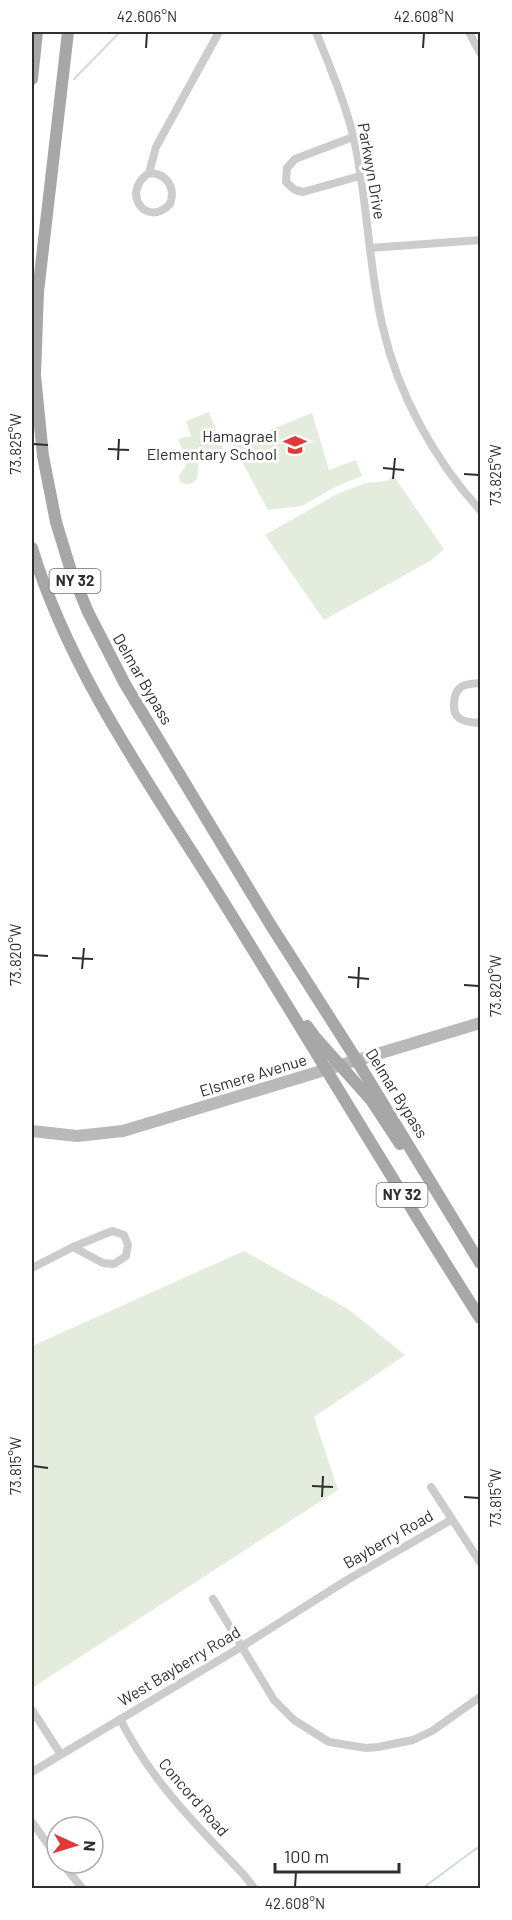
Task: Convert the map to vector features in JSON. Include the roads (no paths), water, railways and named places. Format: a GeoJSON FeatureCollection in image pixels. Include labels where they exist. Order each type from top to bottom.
{"type":"FeatureCollection","features":[{"type":"Feature","properties":{"kind":"main road"},"geometry":{"type":"LineString","coordinates":[[32,80],[37,32]]}},
{"type":"Feature","properties":{"kind":"main road","name":"Delmar Bypass"},"geometry":{"type":"LineString","coordinates":[[68,32],[35,332],[36,397],[43,456],[56,522],[79,592],[125,684],[270,924],[357,1060],[480,1263]]}},
{"type":"Feature","properties":{"kind":"main road","name":"NY 32"},"geometry":{"type":"LineString","coordinates":[[32,548],[51,606],[77,661],[107,715],[480,1318]]}},
{"type":"Feature","properties":{"kind":"main road"},"geometry":{"type":"LineString","coordinates":[[234,919],[315,1037],[371,1100],[397,1140],[442,1200]]}},
{"type":"Feature","properties":{"kind":"main road","name":"Elsmere Avenue"},"geometry":{"type":"LineString","coordinates":[[32,1131],[77,1136],[124,1131],[480,1023]]}},
{"type":"Feature","properties":{"kind":"street"},"geometry":{"type":"LineString","coordinates":[[149,173],[161,175],[171,186],[170,204],[159,212],[151,213],[138,204],[136,188],[141,178],[149,173],[156,147],[219,32]]}},
{"type":"Feature","properties":{"kind":"street","name":"Parkwyn Drive"},"geometry":{"type":"LineString","coordinates":[[316,32],[353,136],[383,327],[395,367],[423,429],[450,472],[480,510]]}},
{"type":"Feature","properties":{"kind":"street"},"geometry":{"type":"LineString","coordinates":[[469,32],[480,53]]}},
{"type":"Feature","properties":{"kind":"street"},"geometry":{"type":"LineString","coordinates":[[353,136],[295,159],[287,168],[286,182],[295,190],[303,192],[360,176]]}},
{"type":"Feature","properties":{"kind":"street"},"geometry":{"type":"LineString","coordinates":[[370,248],[480,240]]}},
{"type":"Feature","properties":{"kind":"street"},"geometry":{"type":"LineString","coordinates":[[480,683],[460,688],[455,697],[454,712],[457,717],[465,721],[478,723],[480,721]]}},
{"type":"Feature","properties":{"kind":"street"},"geometry":{"type":"LineString","coordinates":[[32,1268],[73,1247],[112,1231],[124,1235],[128,1245],[126,1256],[114,1264],[103,1263],[73,1247]]}},
{"type":"Feature","properties":{"kind":"street"},"geometry":{"type":"LineString","coordinates":[[431,1487],[480,1562]]}},
{"type":"Feature","properties":{"kind":"street","name":"Bayberry Road"},"geometry":{"type":"LineString","coordinates":[[340,1585],[451,1520]]}},
{"type":"Feature","properties":{"kind":"street","name":"West Bayberry Road"},"geometry":{"type":"LineString","coordinates":[[32,1772],[340,1585]]}},
{"type":"Feature","properties":{"kind":"street"},"geometry":{"type":"LineString","coordinates":[[213,1599],[274,1700],[294,1720],[329,1742],[366,1748],[413,1740],[432,1731],[480,1697]]}},
{"type":"Feature","properties":{"kind":"street"},"geometry":{"type":"LineString","coordinates":[[32,1710],[60,1753]]}},
{"type":"Feature","properties":{"kind":"street","name":"Concord Road"},"geometry":{"type":"LineString","coordinates":[[120,1719],[161,1786],[254,1888]]}},
{"type":"Feature","properties":{"kind":"street"},"geometry":{"type":"LineString","coordinates":[[32,1822],[45,1840]]}},
{"type":"Feature","properties":{"kind":"street"},"geometry":{"type":"LineString","coordinates":[[72,1875],[82,1888]]}},
{"type":"Feature","properties":{"kind":"waterway"},"geometry":{"type":"LineString","coordinates":[[74,79],[120,32]]}},
{"type":"Feature","properties":{"kind":"waterway"},"geometry":{"type":"LineString","coordinates":[[423,1888],[480,1847]]}},
{"type":"Feature","properties":{"kind":"place","name":"Hamagrael Elementary School"},"geometry":{"type":"Point","coordinates":[295,445]}}]}
